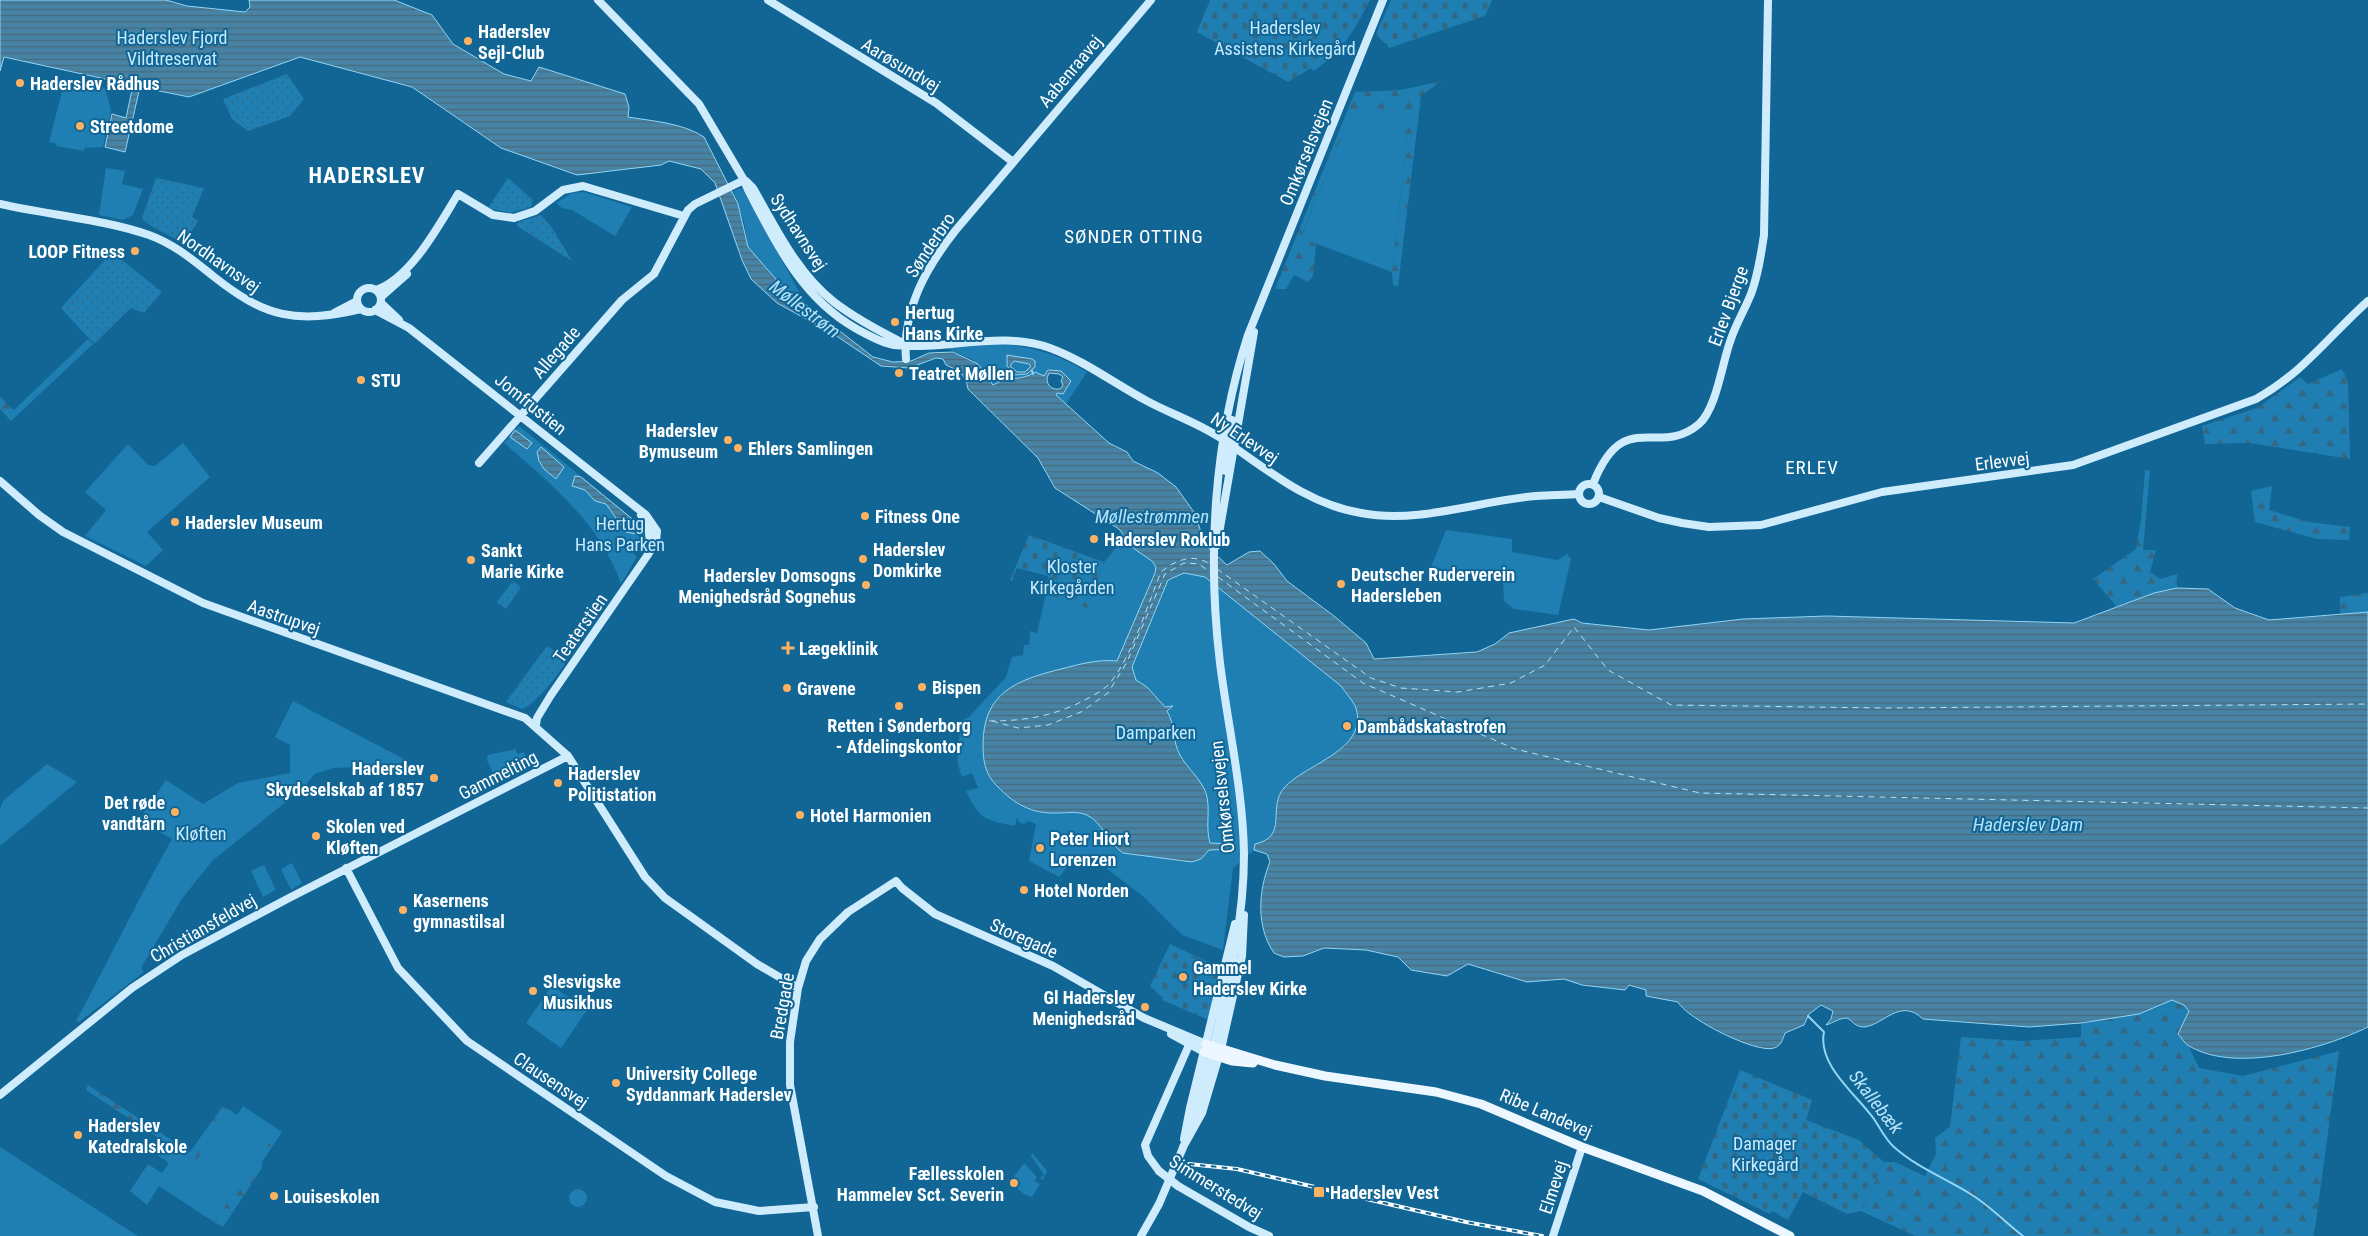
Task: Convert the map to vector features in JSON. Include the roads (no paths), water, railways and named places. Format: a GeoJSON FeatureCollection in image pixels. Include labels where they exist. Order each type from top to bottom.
{"type":"FeatureCollection","features":[{"type":"Feature","properties":{"kind":"main road","name":"Ribe Landevej"},"geometry":{"type":"LineString","coordinates":[[1212,1050],[1246,1056],[1275,1065]]}},
{"type":"Feature","properties":{"kind":"main road","name":"Ribe Landevej"},"geometry":{"type":"LineString","coordinates":[[1212,1050],[1325,1076],[1458,1097],[1502,1112],[1582,1147],[1703,1191],[1790,1236]]}},
{"type":"Feature","properties":{"kind":"street","name":"Sydhavnsvej"},"geometry":{"type":"LineString","coordinates":[[598,0],[699,104],[744,180],[782,254],[797,276],[817,299],[832,312],[873,338],[893,345],[905,344]]}},
{"type":"Feature","properties":{"kind":"street","name":"Aarøsundvej"},"geometry":{"type":"LineString","coordinates":[[768,0],[936,102],[1013,162]]}},
{"type":"Feature","properties":{"kind":"street","name":"Aabenraavej"},"geometry":{"type":"LineString","coordinates":[[1013,162],[1151,0]]}},
{"type":"Feature","properties":{"kind":"street","name":"Omkørselsvejen"},"geometry":{"type":"LineString","coordinates":[[1242,893],[1244,856],[1241,816],[1220,663],[1214,587],[1216,498],[1223,440],[1240,359],[1383,0]]}},
{"type":"Feature","properties":{"kind":"street","name":"Erlev Bjerge"},"geometry":{"type":"LineString","coordinates":[[1593,484],[1601,465],[1617,445],[1642,436],[1673,436],[1689,431],[1700,423],[1710,408],[1731,339],[1750,295],[1760,265],[1764,235],[1768,0]]}},
{"type":"Feature","properties":{"kind":"street","name":"Sønderbro"},"geometry":{"type":"LineString","coordinates":[[906,360],[905,344],[914,298],[931,263],[955,231],[1013,162]]}},
{"type":"Feature","properties":{"kind":"street"},"geometry":{"type":"LineString","coordinates":[[425,246],[384,287],[376,290],[369,288],[363,290],[357,300],[361,309],[368,312],[375,310],[381,300],[416,264],[425,246],[458,194],[484,211],[507,218],[528,214],[563,190],[581,186],[684,216],[695,204],[744,180]]}},
{"type":"Feature","properties":{"kind":"street","name":"Nordhavnsvej"},"geometry":{"type":"LineString","coordinates":[[0,204],[148,235],[183,252],[240,296],[266,310],[294,317],[332,314],[361,309]]}},
{"type":"Feature","properties":{"kind":"street","name":"Allegade"},"geometry":{"type":"LineString","coordinates":[[479,463],[622,300],[647,281],[660,265],[684,216]]}},
{"type":"Feature","properties":{"kind":"street"},"geometry":{"type":"LineString","coordinates":[[376,290],[381,300]]}},
{"type":"Feature","properties":{"kind":"street","name":"Nordhavnsvej"},"geometry":{"type":"LineString","coordinates":[[332,314],[357,300]]}},
{"type":"Feature","properties":{"kind":"street","name":"Jomfrustien"},"geometry":{"type":"LineString","coordinates":[[381,300],[404,324],[650,519],[657,531],[656,542],[652,548]]}},
{"type":"Feature","properties":{"kind":"street","name":"Erlevvej"},"geometry":{"type":"LineString","coordinates":[[1599,497],[1660,518],[1708,527],[1736,528],[1784,520],[1882,492],[2074,465],[2256,399],[2279,386],[2301,369],[2368,301]]}},
{"type":"Feature","properties":{"kind":"street","name":"Jomfrustien"},"geometry":{"type":"LineString","coordinates":[[375,310],[404,324]]}},
{"type":"Feature","properties":{"kind":"street","name":"Omkørselsvejen"},"geometry":{"type":"LineString","coordinates":[[1216,549],[1226,502],[1257,315]]}},
{"type":"Feature","properties":{"kind":"street","name":"Ny Erlevvej"},"geometry":{"type":"LineString","coordinates":[[905,344],[928,345],[1005,339],[1048,347],[1066,354],[1146,400],[1202,426],[1304,495],[1361,514],[1408,516],[1535,496],[1579,494]]}},
{"type":"Feature","properties":{"kind":"street"},"geometry":{"type":"LineString","coordinates":[[1234,388],[1236,396],[1230,438],[1234,447]]}},
{"type":"Feature","properties":{"kind":"street"},"geometry":{"type":"LineString","coordinates":[[1223,440],[1227,456],[1223,495],[1226,502]]}},
{"type":"Feature","properties":{"kind":"street","name":"Aastrupvej"},"geometry":{"type":"LineString","coordinates":[[0,482],[39,515],[63,532],[203,603],[525,718],[536,725],[568,756],[645,878],[654,888],[757,964],[798,988]]}},
{"type":"Feature","properties":{"kind":"street"},"geometry":{"type":"LineString","coordinates":[[1593,484],[1598,488],[1599,497],[1596,503],[1587,504],[1581,501],[1579,494],[1583,486],[1593,484]]}},
{"type":"Feature","properties":{"kind":"street","name":"Teaterstien"},"geometry":{"type":"LineString","coordinates":[[536,725],[536,718],[551,695],[652,548]]}},
{"type":"Feature","properties":{"kind":"street","name":"Gammelting"},"geometry":{"type":"LineString","coordinates":[[441,819],[568,756]]}},
{"type":"Feature","properties":{"kind":"street","name":"Christiansfeldvej"},"geometry":{"type":"LineString","coordinates":[[0,1095],[132,988],[164,966],[239,924],[441,819]]}},
{"type":"Feature","properties":{"kind":"street","name":"Clausensvej"},"geometry":{"type":"LineString","coordinates":[[346,868],[398,968],[467,1041],[666,1176],[708,1199],[731,1207],[759,1211],[814,1207]]}},
{"type":"Feature","properties":{"kind":"street","name":"Bredgade"},"geometry":{"type":"LineString","coordinates":[[818,1236],[789,1078],[790,1042],[798,988],[806,961],[820,938],[848,912],[896,880]]}},
{"type":"Feature","properties":{"kind":"street","name":"Storegade"},"geometry":{"type":"LineString","coordinates":[[896,880],[902,888],[935,914],[1053,966],[1189,1045],[1212,1050]]}},
{"type":"Feature","properties":{"kind":"street"},"geometry":{"type":"LineString","coordinates":[[1183,1147],[1190,1108],[1212,1050],[1242,956],[1245,931],[1242,893]]}},
{"type":"Feature","properties":{"kind":"street"},"geometry":{"type":"LineString","coordinates":[[1141,1236],[1158,1204],[1183,1147],[1202,1113],[1242,893]]}},
{"type":"Feature","properties":{"kind":"street","name":"Storegade"},"geometry":{"type":"LineString","coordinates":[[1144,1018],[1212,1050]]}},
{"type":"Feature","properties":{"kind":"street"},"geometry":{"type":"LineString","coordinates":[[1168,1032],[1212,1050]]}},
{"type":"Feature","properties":{"kind":"street","name":"Simmerstedvej"},"geometry":{"type":"LineString","coordinates":[[1189,1045],[1145,1145],[1151,1160],[1159,1171],[1178,1186],[1249,1228],[1269,1236]]}},
{"type":"Feature","properties":{"kind":"street","name":"Elmevej"},"geometry":{"type":"LineString","coordinates":[[1553,1236],[1582,1147]]}},
{"type":"Feature","properties":{"kind":"water","name":"Haderslev Dam"},"geometry":{"type":"Polygon","coordinates":[[[0,0],[166,0],[187,6],[245,12],[250,7],[249,0],[394,0],[432,15],[453,44],[504,74],[531,81],[539,67],[625,94],[629,107],[628,117],[677,126],[696,132],[704,137],[738,204],[748,247],[781,285],[873,357],[893,362],[911,361],[929,353],[953,352],[978,364],[993,385],[1005,380],[1024,377],[1035,372],[1044,376],[1048,370],[1061,371],[1071,381],[1063,394],[1057,393],[1056,395],[1109,443],[1127,452],[1133,461],[1158,473],[1176,487],[1196,515],[1204,544],[1227,565],[1249,552],[1260,551],[1274,564],[1287,581],[1366,643],[1374,659],[1477,652],[1495,644],[1509,633],[1574,619],[1582,623],[1649,630],[1743,619],[1827,616],[2074,623],[2154,593],[2177,588],[2208,589],[2235,608],[2269,620],[2368,612],[2368,1027],[2328,1043],[2304,1050],[2255,1058],[2232,1058],[2210,1055],[2185,1043],[2178,1034],[2189,1011],[2184,1005],[2172,1000],[2139,1014],[2081,1023],[2029,1027],[1923,1019],[1915,1013],[1907,1011],[1899,1011],[1864,1027],[1856,1025],[1847,1018],[1826,1025],[1831,1019],[1833,1011],[1821,1005],[1809,1014],[1804,1025],[1785,1033],[1778,1046],[1765,1048],[1753,1046],[1722,1033],[1694,1017],[1678,1002],[1646,996],[1646,990],[1629,985],[1625,990],[1582,985],[1564,979],[1527,982],[1468,964],[1447,976],[1411,970],[1398,957],[1366,950],[1324,948],[1303,956],[1284,957],[1274,953],[1264,932],[1261,909],[1263,885],[1270,862],[1267,854],[1254,850],[1255,844],[1265,840],[1275,828],[1277,804],[1284,788],[1294,779],[1333,755],[1353,735],[1357,723],[1356,708],[1341,686],[1205,577],[1184,573],[1168,580],[1132,667],[1136,680],[1147,687],[1165,707],[1173,706],[1167,711],[1170,716],[1177,750],[1206,793],[1210,843],[1234,844],[1235,849],[1209,850],[1201,859],[1192,862],[1123,853],[1113,844],[1097,822],[1087,815],[1039,812],[1024,807],[1010,798],[993,781],[987,772],[984,762],[983,745],[989,712],[1006,691],[1030,678],[1089,662],[1117,661],[1156,567],[1152,561],[1133,548],[1119,529],[1055,488],[1038,458],[968,389],[964,376],[946,365],[943,359],[936,358],[909,368],[881,366],[835,335],[777,303],[751,279],[742,260],[715,183],[701,169],[669,161],[661,165],[577,175],[501,148],[412,87],[300,57],[189,97],[140,87],[125,152],[105,147],[112,114],[126,118],[133,85],[4,57],[0,71],[0,0]],[[1049,373],[1047,381],[1052,388],[1060,389],[1063,385],[1061,381],[1063,377],[1059,374],[1049,373]]]}},
{"type":"Feature","properties":{"kind":"water"},"geometry":{"type":"Polygon","coordinates":[[[1007,355],[1035,361],[1035,367],[1027,374],[1015,375],[1007,366],[1007,355]],[[1014,361],[1010,366],[1017,372],[1025,372],[1031,366],[1014,361]]]}},
{"type":"Feature","properties":{"kind":"water"},"geometry":{"type":"Polygon","coordinates":[[[515,430],[532,443],[527,449],[510,437],[515,430]]]}},
{"type":"Feature","properties":{"kind":"water"},"geometry":{"type":"Polygon","coordinates":[[[541,447],[564,467],[556,479],[544,469],[539,461],[537,452],[541,447]]]}},
{"type":"Feature","properties":{"kind":"water"},"geometry":{"type":"Polygon","coordinates":[[[575,476],[581,477],[636,522],[641,528],[641,535],[626,532],[606,504],[595,501],[585,490],[572,486],[575,476]]]}},
{"type":"Feature","properties":{"kind":"waterway","name":"Skallebæk"},"geometry":{"type":"LineString","coordinates":[[1808,1016],[1824,1032],[1823,1044],[1832,1068],[1874,1119],[1891,1144],[1912,1161],[1979,1199],[2023,1236]]}},
{"type":"Feature","properties":{"kind":"railway"},"geometry":{"type":"LineString","coordinates":[[1189,1164],[1237,1169],[1466,1222],[1542,1236]]}},
{"type":"Feature","properties":{"kind":"place","name":"Haderslev Sejl-Club"},"geometry":{"type":"Point","coordinates":[468,41]}},
{"type":"Feature","properties":{"kind":"place","name":"Haderslev Rådhus"},"geometry":{"type":"Point","coordinates":[20,83]}},
{"type":"Feature","properties":{"kind":"place","name":"Streetdome"},"geometry":{"type":"Point","coordinates":[80,126]}},
{"type":"Feature","properties":{"kind":"place","name":"LOOP Fitness"},"geometry":{"type":"Point","coordinates":[135,251]}},
{"type":"Feature","properties":{"kind":"place","name":"Hertug Hans Kirke"},"geometry":{"type":"Point","coordinates":[895,322]}},
{"type":"Feature","properties":{"kind":"place","name":"Teatret Møllen"},"geometry":{"type":"Point","coordinates":[899,373]}},
{"type":"Feature","properties":{"kind":"place","name":"STU"},"geometry":{"type":"Point","coordinates":[361,380]}},
{"type":"Feature","properties":{"kind":"place","name":"Haderslev Bymuseum"},"geometry":{"type":"Point","coordinates":[728,440]}},
{"type":"Feature","properties":{"kind":"place","name":"Ehlers Samlingen"},"geometry":{"type":"Point","coordinates":[738,448]}},
{"type":"Feature","properties":{"kind":"place","name":"Fitness One"},"geometry":{"type":"Point","coordinates":[865,516]}},
{"type":"Feature","properties":{"kind":"place","name":"Haderslev Museum"},"geometry":{"type":"Point","coordinates":[175,522]}},
{"type":"Feature","properties":{"kind":"place","name":"Haderslev Roklub"},"geometry":{"type":"Point","coordinates":[1094,539]}},
{"type":"Feature","properties":{"kind":"place","name":"Haderslev Domkirke"},"geometry":{"type":"Point","coordinates":[863,559]}},
{"type":"Feature","properties":{"kind":"place","name":"Sankt Marie Kirke"},"geometry":{"type":"Point","coordinates":[471,560]}},
{"type":"Feature","properties":{"kind":"place","name":"Deutscher Ruderverein Hadersleben"},"geometry":{"type":"Point","coordinates":[1341,584]}},
{"type":"Feature","properties":{"kind":"place","name":"Haderslev Domsogns Menighedsråd Sognehus"},"geometry":{"type":"Point","coordinates":[866,585]}},
{"type":"Feature","properties":{"kind":"place","name":"Lægeklinik"},"geometry":{"type":"Point","coordinates":[788,648]}},
{"type":"Feature","properties":{"kind":"place","name":"Bispen"},"geometry":{"type":"Point","coordinates":[922,687]}},
{"type":"Feature","properties":{"kind":"place","name":"Gravene"},"geometry":{"type":"Point","coordinates":[787,688]}},
{"type":"Feature","properties":{"kind":"place","name":"Retten i Sønderborg - Afdelingskontor"},"geometry":{"type":"Point","coordinates":[899,706]}},
{"type":"Feature","properties":{"kind":"place","name":"Dambådskatastrofen"},"geometry":{"type":"Point","coordinates":[1347,726]}},
{"type":"Feature","properties":{"kind":"place","name":"Haderslev Skydeselskab af 1857"},"geometry":{"type":"Point","coordinates":[434,778]}},
{"type":"Feature","properties":{"kind":"place","name":"Haderslev Politistation"},"geometry":{"type":"Point","coordinates":[558,783]}},
{"type":"Feature","properties":{"kind":"place","name":"Det røde vandtårn"},"geometry":{"type":"Point","coordinates":[175,812]}},
{"type":"Feature","properties":{"kind":"place","name":"Hotel Harmonien"},"geometry":{"type":"Point","coordinates":[800,815]}},
{"type":"Feature","properties":{"kind":"place","name":"Skolen ved Kløften"},"geometry":{"type":"Point","coordinates":[316,836]}},
{"type":"Feature","properties":{"kind":"place","name":"Peter Hiort Lorenzen"},"geometry":{"type":"Point","coordinates":[1040,848]}},
{"type":"Feature","properties":{"kind":"place","name":"Hotel Norden"},"geometry":{"type":"Point","coordinates":[1024,890]}},
{"type":"Feature","properties":{"kind":"place","name":"Kasernens gymnastilsal"},"geometry":{"type":"Point","coordinates":[403,910]}},
{"type":"Feature","properties":{"kind":"place","name":"Gammel Haderslev Kirke"},"geometry":{"type":"Point","coordinates":[1183,977]}},
{"type":"Feature","properties":{"kind":"place","name":"Slesvigske Musikhus"},"geometry":{"type":"Point","coordinates":[533,991]}},
{"type":"Feature","properties":{"kind":"place","name":"Gl Haderslev Menighedsråd"},"geometry":{"type":"Point","coordinates":[1145,1007]}},
{"type":"Feature","properties":{"kind":"place","name":"University College Syddanmark Haderslev"},"geometry":{"type":"Point","coordinates":[616,1083]}},
{"type":"Feature","properties":{"kind":"place","name":"Haderslev Katedralskole"},"geometry":{"type":"Point","coordinates":[78,1135]}},
{"type":"Feature","properties":{"kind":"place","name":"Fællesskolen Hammelev Sct. Severin"},"geometry":{"type":"Point","coordinates":[1014,1183]}},
{"type":"Feature","properties":{"kind":"place","name":"Haderslev Vest"},"geometry":{"type":"Point","coordinates":[1319,1192]}},
{"type":"Feature","properties":{"kind":"place","name":"Louiseskolen"},"geometry":{"type":"Point","coordinates":[274,1196]}},
{"type":"Feature","properties":{"kind":"district","name":"HADERSLEV"},"geometry":{"type":"Point","coordinates":[367,175]}},
{"type":"Feature","properties":{"kind":"district","name":"SØNDER OTTING"},"geometry":{"type":"Point","coordinates":[1134,236]}},
{"type":"Feature","properties":{"kind":"district","name":"ERLEV"},"geometry":{"type":"Point","coordinates":[1812,467]}},
{"type":"Feature","properties":{"kind":"park label","name":"Haderslev Assistens Kirkegård"},"geometry":{"type":"Point","coordinates":[1285,37]}},
{"type":"Feature","properties":{"kind":"park label","name":"Haderslev Fjord Vildtreservat"},"geometry":{"type":"Point","coordinates":[172,47]}},
{"type":"Feature","properties":{"kind":"park label","name":"Hertug Hans Parken"},"geometry":{"type":"Point","coordinates":[620,533]}},
{"type":"Feature","properties":{"kind":"park label","name":"Kloster Kirkegården"},"geometry":{"type":"Point","coordinates":[1072,576]}},
{"type":"Feature","properties":{"kind":"park label","name":"Damparken"},"geometry":{"type":"Point","coordinates":[1156,732]}},
{"type":"Feature","properties":{"kind":"park label","name":"Kløften"},"geometry":{"type":"Point","coordinates":[201,833]}},
{"type":"Feature","properties":{"kind":"park label","name":"Damager Kirkegård"},"geometry":{"type":"Point","coordinates":[1765,1153]}},
{"type":"Feature","properties":{"kind":"water label","name":"Møllestrøm"},"geometry":{"type":"Point","coordinates":[805,309]}},
{"type":"Feature","properties":{"kind":"water label","name":"Møllestrømmen"},"geometry":{"type":"Point","coordinates":[1152,516]}}]}
